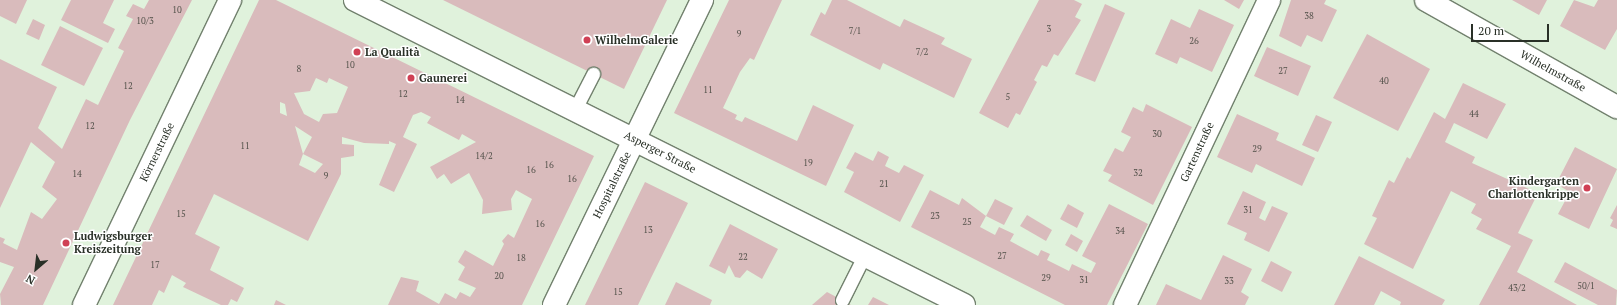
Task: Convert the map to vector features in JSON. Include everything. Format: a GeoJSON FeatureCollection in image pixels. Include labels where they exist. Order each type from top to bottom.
{"type":"FeatureCollection","features":[{"type":"Feature","properties":{"kind":"street","name":"Körnerstraße"},"geometry":{"type":"LineString","coordinates":[[84,305],[230,0]]}},
{"type":"Feature","properties":{"kind":"street","name":"Asperger Straße"},"geometry":{"type":"LineString","coordinates":[[355,0],[964,305]]}},
{"type":"Feature","properties":{"kind":"street","name":"Hospitalstraße"},"geometry":{"type":"LineString","coordinates":[[554,305],[702,0]]}},
{"type":"Feature","properties":{"kind":"street","name":"Gartenstraße"},"geometry":{"type":"LineString","coordinates":[[1125,305],[1269,0]]}},
{"type":"Feature","properties":{"kind":"street","name":"Wilhelmstraße"},"geometry":{"type":"LineString","coordinates":[[1426,0],[1617,107]]}},
{"type":"Feature","properties":{"kind":"lane"},"geometry":{"type":"LineString","coordinates":[[574,111],[593,74]]}},
{"type":"Feature","properties":{"kind":"lane"},"geometry":{"type":"LineString","coordinates":[[842,300],[864,256]]}},
{"type":"Feature","properties":{"kind":"building"},"geometry":{"type":"Polygon","coordinates":[[[0,0],[27,0],[16,24],[0,16],[0,0]]]}},
{"type":"Feature","properties":{"kind":"building"},"geometry":{"type":"Polygon","coordinates":[[[71,0],[114,0],[103,23],[115,29],[108,43],[61,20],[71,0]]]}},
{"type":"Feature","properties":{"kind":"building"},"geometry":{"type":"Polygon","coordinates":[[[149,0],[192,0],[130,120],[43,305],[1,305],[0,294],[14,267],[0,262],[0,237],[5,239],[3,243],[17,250],[31,212],[42,219],[57,199],[42,187],[55,162],[31,142],[0,208],[0,59],[57,87],[38,128],[62,149],[86,99],[98,105],[124,51],[118,48],[133,19],[126,16],[133,4],[144,9],[149,0]]]}},
{"type":"Feature","properties":{"kind":"building"},"geometry":{"type":"Polygon","coordinates":[[[259,0],[276,0],[594,156],[522,305],[388,305],[401,277],[419,281],[416,291],[439,304],[445,293],[456,299],[460,292],[470,297],[476,288],[458,280],[465,267],[458,262],[465,250],[493,266],[504,244],[502,241],[508,234],[514,238],[532,199],[516,190],[511,199],[512,210],[482,214],[483,200],[469,173],[451,184],[444,174],[437,179],[430,167],[476,142],[462,134],[459,140],[427,123],[431,117],[421,112],[413,115],[403,137],[417,144],[394,192],[379,185],[396,144],[389,141],[389,144],[364,143],[342,137],[342,144],[354,145],[354,156],[341,158],[341,174],[308,241],[214,194],[195,234],[220,247],[210,270],[244,288],[237,302],[231,299],[228,305],[221,305],[183,287],[186,283],[172,275],[164,293],[159,290],[152,305],[113,305],[259,0]],[[316,78],[310,91],[294,93],[304,114],[319,122],[323,114],[337,113],[348,87],[329,78],[327,83],[316,78]],[[280,102],[280,113],[287,116],[285,104],[280,102]],[[295,126],[303,154],[312,137],[295,126]],[[303,154],[299,165],[315,173],[323,164],[303,154]]]}},
{"type":"Feature","properties":{"kind":"building","name":"WilhelmGalerie"},"geometry":{"type":"Polygon","coordinates":[[[443,0],[667,0],[624,89],[443,0]]]}},
{"type":"Feature","properties":{"kind":"building"},"geometry":{"type":"Polygon","coordinates":[[[729,0],[782,0],[754,60],[750,58],[740,72],[723,108],[737,115],[735,119],[742,122],[745,117],[797,141],[813,105],[854,125],[826,186],[674,113],[729,0]]]}},
{"type":"Feature","properties":{"kind":"building"},"geometry":{"type":"Polygon","coordinates":[[[832,0],[847,0],[900,27],[904,19],[945,38],[941,44],[972,59],[954,98],[883,63],[880,70],[810,35],[821,12],[825,15],[832,0]]]}},
{"type":"Feature","properties":{"kind":"building"},"geometry":{"type":"Polygon","coordinates":[[[1039,0],[1074,0],[1082,4],[1075,17],[1081,20],[1058,56],[1054,54],[1047,67],[1042,65],[1034,80],[1037,82],[1020,115],[1016,113],[1008,128],[979,113],[1039,0]]]}},
{"type":"Feature","properties":{"kind":"building"},"geometry":{"type":"Polygon","coordinates":[[[1224,0],[1244,0],[1239,9],[1224,0]]]}},
{"type":"Feature","properties":{"kind":"building"},"geometry":{"type":"Polygon","coordinates":[[[1291,0],[1326,0],[1324,4],[1337,10],[1322,42],[1307,35],[1301,47],[1279,36],[1291,0]]]}},
{"type":"Feature","properties":{"kind":"building"},"geometry":{"type":"Polygon","coordinates":[[[1512,0],[1547,0],[1539,15],[1512,0]]]}},
{"type":"Feature","properties":{"kind":"building"},"geometry":{"type":"Polygon","coordinates":[[[1574,0],[1594,7],[1598,0],[1617,0],[1617,29],[1605,50],[1560,26],[1574,0]]]}},
{"type":"Feature","properties":{"kind":"building"},"geometry":{"type":"Polygon","coordinates":[[[1105,4],[1125,13],[1095,82],[1075,74],[1105,4]]]}},
{"type":"Feature","properties":{"kind":"building"},"geometry":{"type":"Polygon","coordinates":[[[1199,9],[1234,25],[1212,72],[1180,57],[1177,64],[1155,54],[1171,19],[1190,28],[1199,9]]]}},
{"type":"Feature","properties":{"kind":"building"},"geometry":{"type":"Polygon","coordinates":[[[33,19],[45,25],[39,40],[26,34],[33,19]]]}},
{"type":"Feature","properties":{"kind":"building"},"geometry":{"type":"Polygon","coordinates":[[[60,26],[103,48],[84,86],[41,65],[60,26]]]}},
{"type":"Feature","properties":{"kind":"building"},"geometry":{"type":"Polygon","coordinates":[[[1367,34],[1430,69],[1398,131],[1333,98],[1367,34]]]}},
{"type":"Feature","properties":{"kind":"building"},"geometry":{"type":"Polygon","coordinates":[[[1267,47],[1311,66],[1298,96],[1254,76],[1267,47]]]}},
{"type":"Feature","properties":{"kind":"building"},"geometry":{"type":"Polygon","coordinates":[[[1463,83],[1506,104],[1487,139],[1454,123],[1445,142],[1475,157],[1472,163],[1538,193],[1518,233],[1533,240],[1517,272],[1577,305],[1479,305],[1511,246],[1476,229],[1482,219],[1471,213],[1476,204],[1451,191],[1413,269],[1364,244],[1377,218],[1372,216],[1389,180],[1394,183],[1407,157],[1410,159],[1434,112],[1445,119],[1463,83]]]}},
{"type":"Feature","properties":{"kind":"building"},"geometry":{"type":"Polygon","coordinates":[[[1146,104],[1192,127],[1153,205],[1108,181],[1112,175],[1103,171],[1115,148],[1123,152],[1131,137],[1121,132],[1133,107],[1143,112],[1146,104]]]}},
{"type":"Feature","properties":{"kind":"building"},"geometry":{"type":"Polygon","coordinates":[[[1237,114],[1279,133],[1276,140],[1315,158],[1302,186],[1256,164],[1252,173],[1217,157],[1237,114]]]}},
{"type":"Feature","properties":{"kind":"building"},"geometry":{"type":"Polygon","coordinates":[[[1316,115],[1332,122],[1318,152],[1302,145],[1316,115]]]}},
{"type":"Feature","properties":{"kind":"building","name":"Kindergarten Charlottenkrippe"},"geometry":{"type":"Polygon","coordinates":[[[1575,147],[1617,169],[1589,229],[1558,214],[1565,201],[1559,198],[1562,192],[1568,196],[1570,192],[1556,184],[1575,147]]]}},
{"type":"Feature","properties":{"kind":"building"},"geometry":{"type":"Polygon","coordinates":[[[878,151],[889,157],[885,166],[899,173],[904,165],[924,175],[900,222],[844,192],[854,172],[846,168],[855,152],[873,161],[878,151]]]}},
{"type":"Feature","properties":{"kind":"building"},"geometry":{"type":"Polygon","coordinates":[[[645,182],[688,203],[638,305],[585,305],[645,182]]]}},
{"type":"Feature","properties":{"kind":"building"},"geometry":{"type":"Polygon","coordinates":[[[930,190],[959,205],[962,198],[986,216],[980,227],[995,235],[999,227],[1014,234],[1010,241],[1038,256],[1041,250],[1050,254],[1047,260],[1069,271],[1072,264],[1091,273],[1096,263],[1082,256],[1109,204],[1148,224],[1107,305],[1065,305],[911,227],[930,190]]]}},
{"type":"Feature","properties":{"kind":"building"},"geometry":{"type":"Polygon","coordinates":[[[1243,191],[1266,202],[1259,218],[1265,221],[1272,206],[1288,213],[1269,252],[1244,240],[1247,233],[1227,224],[1243,191]]]}},
{"type":"Feature","properties":{"kind":"building"},"geometry":{"type":"Polygon","coordinates":[[[995,199],[1013,208],[1004,225],[986,216],[995,199]]]}},
{"type":"Feature","properties":{"kind":"building"},"geometry":{"type":"Polygon","coordinates":[[[1068,204],[1084,213],[1077,228],[1060,219],[1068,204]]]}},
{"type":"Feature","properties":{"kind":"building"},"geometry":{"type":"Polygon","coordinates":[[[1617,205],[1617,229],[1610,226],[1613,220],[1610,218],[1617,205]]]}},
{"type":"Feature","properties":{"kind":"building"},"geometry":{"type":"Polygon","coordinates":[[[1027,215],[1052,230],[1046,241],[1020,226],[1027,215]]]}},
{"type":"Feature","properties":{"kind":"building"},"geometry":{"type":"Polygon","coordinates":[[[730,224],[778,249],[762,279],[747,270],[740,278],[735,277],[729,265],[725,274],[709,266],[730,224]]]}},
{"type":"Feature","properties":{"kind":"building"},"geometry":{"type":"Polygon","coordinates":[[[1071,234],[1083,241],[1077,252],[1065,245],[1071,234]]]}},
{"type":"Feature","properties":{"kind":"building"},"geometry":{"type":"Polygon","coordinates":[[[1223,255],[1252,269],[1241,292],[1249,297],[1245,305],[1156,305],[1166,284],[1201,300],[1223,255]]]}},
{"type":"Feature","properties":{"kind":"building"},"geometry":{"type":"Polygon","coordinates":[[[1359,256],[1445,300],[1442,305],[1400,305],[1401,302],[1381,291],[1374,305],[1334,305],[1359,256]]]}},
{"type":"Feature","properties":{"kind":"building"},"geometry":{"type":"Polygon","coordinates":[[[1271,261],[1292,272],[1282,292],[1261,281],[1271,261]]]}},
{"type":"Feature","properties":{"kind":"building"},"geometry":{"type":"Polygon","coordinates":[[[1565,262],[1617,290],[1616,305],[1598,305],[1554,282],[1565,262]]]}},
{"type":"Feature","properties":{"kind":"building"},"geometry":{"type":"Polygon","coordinates":[[[676,282],[712,300],[710,305],[665,305],[676,282]]]}},
{"type":"Feature","properties":{"kind":"building"},"geometry":{"type":"Polygon","coordinates":[[[827,292],[842,300],[851,305],[812,305],[827,292]]]}},
{"type":"Feature","properties":{"kind":"building"},"geometry":{"type":"Polygon","coordinates":[[[873,297],[889,305],[868,305],[873,297]]]}},
{"type":"Feature","properties":{"kind":"building"},"geometry":{"type":"Polygon","coordinates":[[[276,300],[286,305],[274,305],[276,300]]]}},
{"type":"Feature","properties":{"kind":"place","name":"WilhelmGalerie"},"geometry":{"type":"Point","coordinates":[587,40]}},
{"type":"Feature","properties":{"kind":"place","name":"La Qualità"},"geometry":{"type":"Point","coordinates":[357,52]}},
{"type":"Feature","properties":{"kind":"place","name":"Gaunerei"},"geometry":{"type":"Point","coordinates":[411,78]}},
{"type":"Feature","properties":{"kind":"place","name":"Kindergarten Charlottenkrippe"},"geometry":{"type":"Point","coordinates":[1587,188]}},
{"type":"Feature","properties":{"kind":"place","name":"Ludwigsburger Kreiszeitung"},"geometry":{"type":"Point","coordinates":[66,243]}}]}
